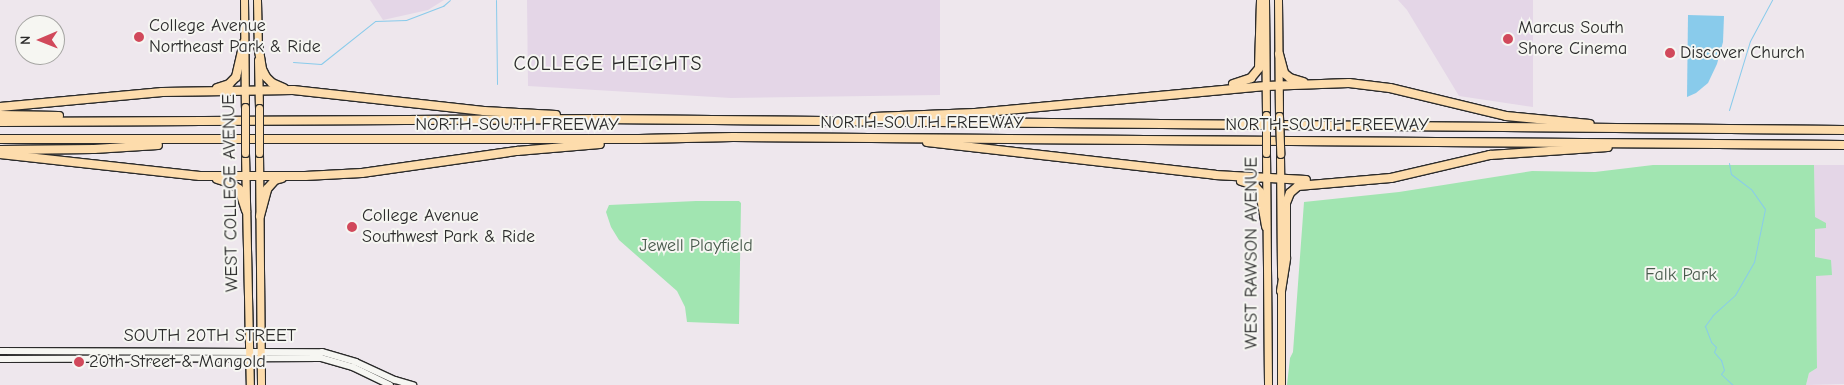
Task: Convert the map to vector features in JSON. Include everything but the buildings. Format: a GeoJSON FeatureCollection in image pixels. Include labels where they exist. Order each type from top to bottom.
{"type":"FeatureCollection","features":[{"type":"Feature","properties":{"kind":"highway"},"geometry":{"type":"LineString","coordinates":[[1192,92],[1243,82],[1254,76],[1259,63],[1263,0]]}},
{"type":"Feature","properties":{"kind":"highway"},"geometry":{"type":"LineString","coordinates":[[0,107],[199,91],[221,87],[234,80],[244,43]]}},
{"type":"Feature","properties":{"kind":"highway"},"geometry":{"type":"LineString","coordinates":[[258,44],[262,69],[266,77],[277,86],[293,90]]}},
{"type":"Feature","properties":{"kind":"highway"},"geometry":{"type":"LineString","coordinates":[[1279,54],[1282,67],[1287,76],[1312,84]]}},
{"type":"Feature","properties":{"kind":"highway"},"geometry":{"type":"LineString","coordinates":[[825,121],[854,117],[976,113],[1279,85],[1349,83],[1383,87],[1506,116],[1653,129]]}},
{"type":"Feature","properties":{"kind":"highway"},"geometry":{"type":"LineString","coordinates":[[199,91],[293,90],[484,110],[600,119]]}},
{"type":"Feature","properties":{"kind":"highway"},"geometry":{"type":"LineString","coordinates":[[0,115],[176,121]]}},
{"type":"Feature","properties":{"kind":"highway","name":"NORTH-SOUTH FREEWAY"},"geometry":{"type":"LineString","coordinates":[[0,122],[600,119],[1844,130]]}},
{"type":"Feature","properties":{"kind":"highway","name":"NORTH-SOUTH FREEWAY"},"geometry":{"type":"LineString","coordinates":[[0,139],[215,141],[639,139],[733,136],[1844,145]]}},
{"type":"Feature","properties":{"kind":"highway"},"geometry":{"type":"LineString","coordinates":[[873,137],[1215,175],[1280,180],[1340,181]]}},
{"type":"Feature","properties":{"kind":"highway"},"geometry":{"type":"LineString","coordinates":[[200,176],[298,176],[362,173],[517,151],[639,139]]}},
{"type":"Feature","properties":{"kind":"highway"},"geometry":{"type":"LineString","coordinates":[[0,150],[94,149],[215,141]]}},
{"type":"Feature","properties":{"kind":"highway"},"geometry":{"type":"LineString","coordinates":[[1281,291],[1286,258],[1286,203],[1288,196],[1295,187],[1303,184],[1391,178],[1490,155],[1671,143]]}},
{"type":"Feature","properties":{"kind":"highway"},"geometry":{"type":"LineString","coordinates":[[0,154],[200,176],[226,181],[236,187],[243,198],[246,212]]}},
{"type":"Feature","properties":{"kind":"highway"},"geometry":{"type":"LineString","coordinates":[[1215,175],[1249,182],[1257,188],[1264,203],[1266,226]]}},
{"type":"Feature","properties":{"kind":"highway"},"geometry":{"type":"LineString","coordinates":[[260,216],[265,193],[269,185],[279,178],[298,176]]}},
{"type":"Feature","properties":{"kind":"main road","name":"WEST COLLEGE AVENUE"},"geometry":{"type":"LineString","coordinates":[[244,0],[250,385]]}},
{"type":"Feature","properties":{"kind":"main road","name":"WEST COLLEGE AVENUE"},"geometry":{"type":"LineString","coordinates":[[257,0],[261,385]]}},
{"type":"Feature","properties":{"kind":"main road","name":"WEST RAWSON AVENUE"},"geometry":{"type":"LineString","coordinates":[[1263,0],[1266,86],[1268,385]]}},
{"type":"Feature","properties":{"kind":"main road","name":"WEST RAWSON AVENUE"},"geometry":{"type":"LineString","coordinates":[[1278,0],[1281,385]]}},
{"type":"Feature","properties":{"kind":"street","name":"SOUTH 20TH STREET"},"geometry":{"type":"LineString","coordinates":[[0,351],[331,353],[395,380],[413,385]]}},
{"type":"Feature","properties":{"kind":"street","name":"SOUTH 20TH STREET"},"geometry":{"type":"LineString","coordinates":[[0,358],[250,354]]}},
{"type":"Feature","properties":{"kind":"street","name":"SOUTH 20TH STREET"},"geometry":{"type":"LineString","coordinates":[[260,354],[333,360],[390,385]]}},
{"type":"Feature","properties":{"kind":"shaded area"},"geometry":{"type":"Polygon","coordinates":[[[370,0],[444,0],[428,10],[383,20],[370,0]]]}},
{"type":"Feature","properties":{"kind":"shaded area"},"geometry":{"type":"Polygon","coordinates":[[[527,0],[940,0],[940,95],[731,98],[528,86],[527,0]]]}},
{"type":"Feature","properties":{"kind":"shaded area"},"geometry":{"type":"Polygon","coordinates":[[[1398,0],[1533,0],[1533,107],[1459,96],[1407,10],[1398,0]]]}},
{"type":"Feature","properties":{"kind":"shaded area"},"geometry":{"type":"Polygon","coordinates":[[[1814,165],[1844,165],[1844,384],[1806,385],[1809,373],[1817,368],[1814,165]]]}},
{"type":"Feature","properties":{"kind":"green space","name":"Falk Park"},"geometry":{"type":"Polygon","coordinates":[[[1653,165],[1814,165],[1815,217],[1826,223],[1826,228],[1815,229],[1815,257],[1831,260],[1832,275],[1816,276],[1817,368],[1809,373],[1806,385],[1287,385],[1290,358],[1293,352],[1304,202],[1399,192],[1532,171],[1595,172],[1653,165]]]}},
{"type":"Feature","properties":{"kind":"green space","name":"Jewell Playfield"},"geometry":{"type":"Polygon","coordinates":[[[739,201],[741,203],[739,324],[687,322],[685,307],[677,291],[619,240],[611,227],[606,212],[609,205],[739,201]]]}},
{"type":"Feature","properties":{"kind":"water"},"geometry":{"type":"Polygon","coordinates":[[[1688,15],[1724,16],[1723,42],[1717,64],[1708,83],[1696,93],[1687,97],[1688,15]]]}},
{"type":"Feature","properties":{"kind":"waterway"},"geometry":{"type":"LineString","coordinates":[[293,62],[321,64],[375,21],[406,20],[443,6],[450,0]]}},
{"type":"Feature","properties":{"kind":"waterway"},"geometry":{"type":"LineString","coordinates":[[496,0],[497,84]]}},
{"type":"Feature","properties":{"kind":"waterway"},"geometry":{"type":"LineString","coordinates":[[1729,110],[1750,41],[1772,0]]}},
{"type":"Feature","properties":{"kind":"waterway"},"geometry":{"type":"LineString","coordinates":[[1729,163],[1731,174],[1751,189],[1765,209],[1754,262],[1735,295],[1713,315],[1705,326],[1711,342],[1716,347],[1714,352],[1721,360],[1724,370],[1721,374],[1733,385]]}},
{"type":"Feature","properties":{"kind":"place","name":"College Avenue Northeast Park & Ride"},"geometry":{"type":"Point","coordinates":[139,37]}},
{"type":"Feature","properties":{"kind":"place","name":"Marcus South Shore Cinema"},"geometry":{"type":"Point","coordinates":[1508,39]}},
{"type":"Feature","properties":{"kind":"place","name":"Discover Church"},"geometry":{"type":"Point","coordinates":[1670,53]}},
{"type":"Feature","properties":{"kind":"place","name":"College Avenue Southwest Park & Ride"},"geometry":{"type":"Point","coordinates":[352,227]}},
{"type":"Feature","properties":{"kind":"place","name":"20th Street & Mangold"},"geometry":{"type":"Point","coordinates":[79,362]}},
{"type":"Feature","properties":{"kind":"district","name":"COLLEGE HEIGHTS"},"geometry":{"type":"Point","coordinates":[608,63]}}]}
